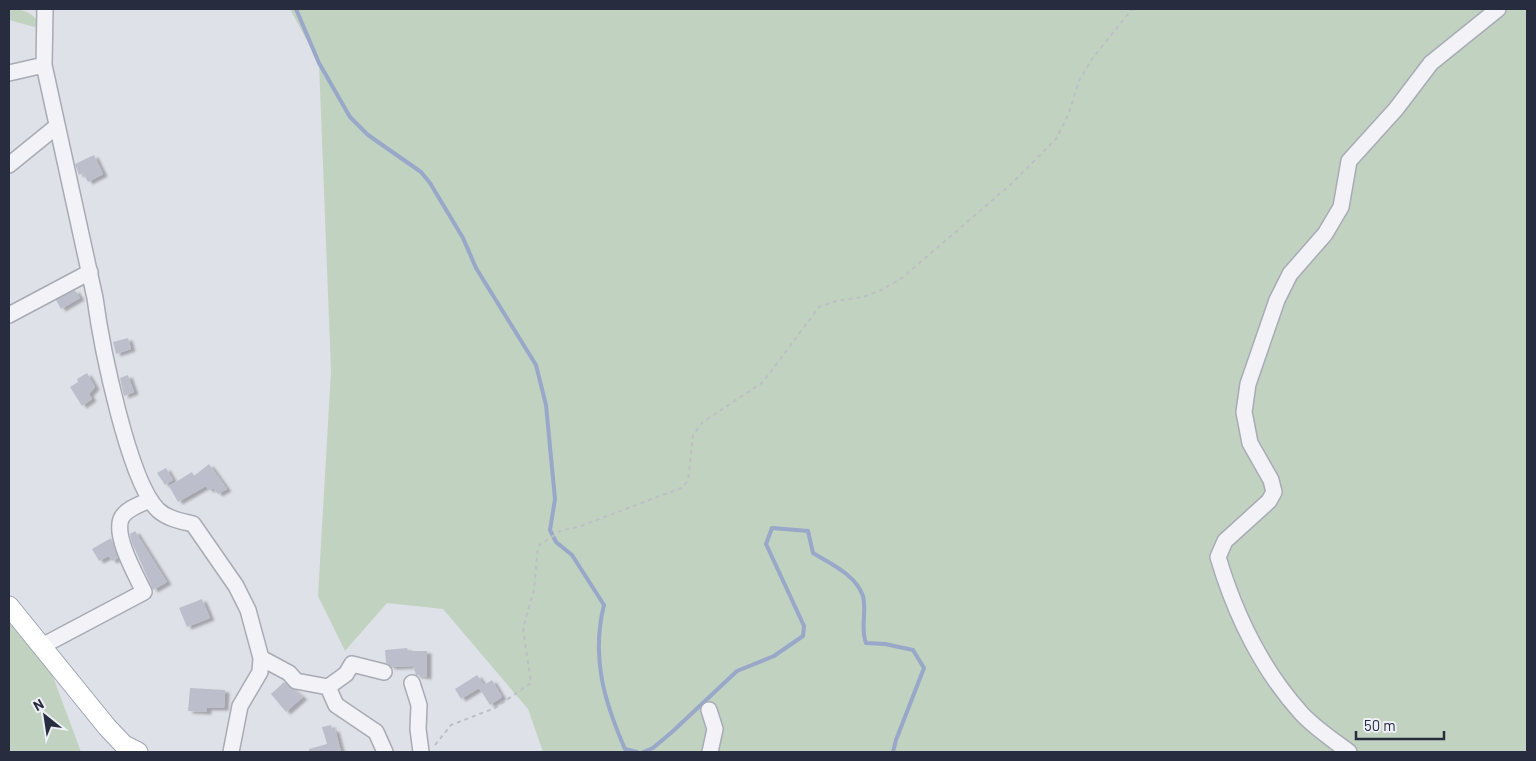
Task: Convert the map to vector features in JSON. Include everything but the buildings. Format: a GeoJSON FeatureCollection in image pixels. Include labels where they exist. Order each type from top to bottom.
{"type":"FeatureCollection","features":[{"type":"Feature","properties":{"kind":"main road"},"geometry":{"type":"LineString","coordinates":[[9,606],[107,728],[124,745],[138,752]]}},
{"type":"Feature","properties":{"kind":"street"},"geometry":{"type":"LineString","coordinates":[[45,9],[44,65],[56,126],[90,272],[99,331],[134,468],[150,500],[159,511],[170,518],[194,524],[240,594],[248,610],[261,658],[260,672],[240,706],[231,752]]}},
{"type":"Feature","properties":{"kind":"street"},"geometry":{"type":"LineString","coordinates":[[1349,752],[1303,715],[1278,684],[1235,611],[1218,557],[1225,541],[1269,501],[1274,492],[1271,480],[1250,443],[1244,412],[1248,384],[1277,300],[1290,274],[1325,234],[1341,207],[1348,161],[1396,109],[1431,62],[1498,9]]}},
{"type":"Feature","properties":{"kind":"street"},"geometry":{"type":"LineString","coordinates":[[9,73],[44,65]]}},
{"type":"Feature","properties":{"kind":"street"},"geometry":{"type":"LineString","coordinates":[[9,164],[56,126]]}},
{"type":"Feature","properties":{"kind":"street"},"geometry":{"type":"LineString","coordinates":[[9,315],[90,272]]}},
{"type":"Feature","properties":{"kind":"street"},"geometry":{"type":"LineString","coordinates":[[42,646],[144,592],[120,537],[121,519],[127,511],[150,500]]}},
{"type":"Feature","properties":{"kind":"street"},"geometry":{"type":"LineString","coordinates":[[261,658],[289,673],[296,681],[328,688]]}},
{"type":"Feature","properties":{"kind":"street"},"geometry":{"type":"LineString","coordinates":[[328,688],[346,674],[352,664],[384,672]]}},
{"type":"Feature","properties":{"kind":"street"},"geometry":{"type":"LineString","coordinates":[[412,682],[419,705],[418,729],[428,749]]}},
{"type":"Feature","properties":{"kind":"street"},"geometry":{"type":"LineString","coordinates":[[328,688],[336,705],[376,732],[385,752]]}},
{"type":"Feature","properties":{"kind":"street"},"geometry":{"type":"LineString","coordinates":[[709,710],[715,729],[710,752]]}},
{"type":"Feature","properties":{"kind":"path"},"geometry":{"type":"LineString","coordinates":[[428,749],[451,725],[495,708],[531,683],[523,628],[534,590],[538,546],[553,536],[681,488],[688,481],[693,435],[703,422],[763,382],[819,307],[836,301],[863,297],[881,290],[902,278],[1010,185],[1056,139],[1069,113],[1079,81],[1092,59],[1132,9]]}},
{"type":"Feature","properties":{"kind":"green space"},"geometry":{"type":"Polygon","coordinates":[[[9,9],[29,13],[37,20],[42,29],[9,20],[9,9]]]}},
{"type":"Feature","properties":{"kind":"green space"},"geometry":{"type":"Polygon","coordinates":[[[290,9],[1527,9],[1527,752],[543,752],[528,709],[443,609],[387,603],[345,651],[318,596],[331,371],[319,63],[290,9]]]}},
{"type":"Feature","properties":{"kind":"green space"},"geometry":{"type":"Polygon","coordinates":[[[9,623],[52,674],[81,752],[9,752],[9,623]]]}},
{"type":"Feature","properties":{"kind":"waterway"},"geometry":{"type":"LineString","coordinates":[[296,9],[319,63],[350,117],[368,135],[421,172],[430,183],[463,238],[476,268],[536,365],[546,405],[555,499],[550,530],[556,542],[572,555],[604,605],[600,624],[599,661],[606,696],[625,749],[637,752]]}},
{"type":"Feature","properties":{"kind":"waterway"},"geometry":{"type":"LineString","coordinates":[[643,752],[653,748],[672,732],[737,671],[774,656],[803,636],[804,626],[766,544],[772,528],[808,531],[813,553],[849,576],[860,589],[864,602],[864,637],[866,643],[885,644],[913,650],[924,668],[893,752]]}}]}
